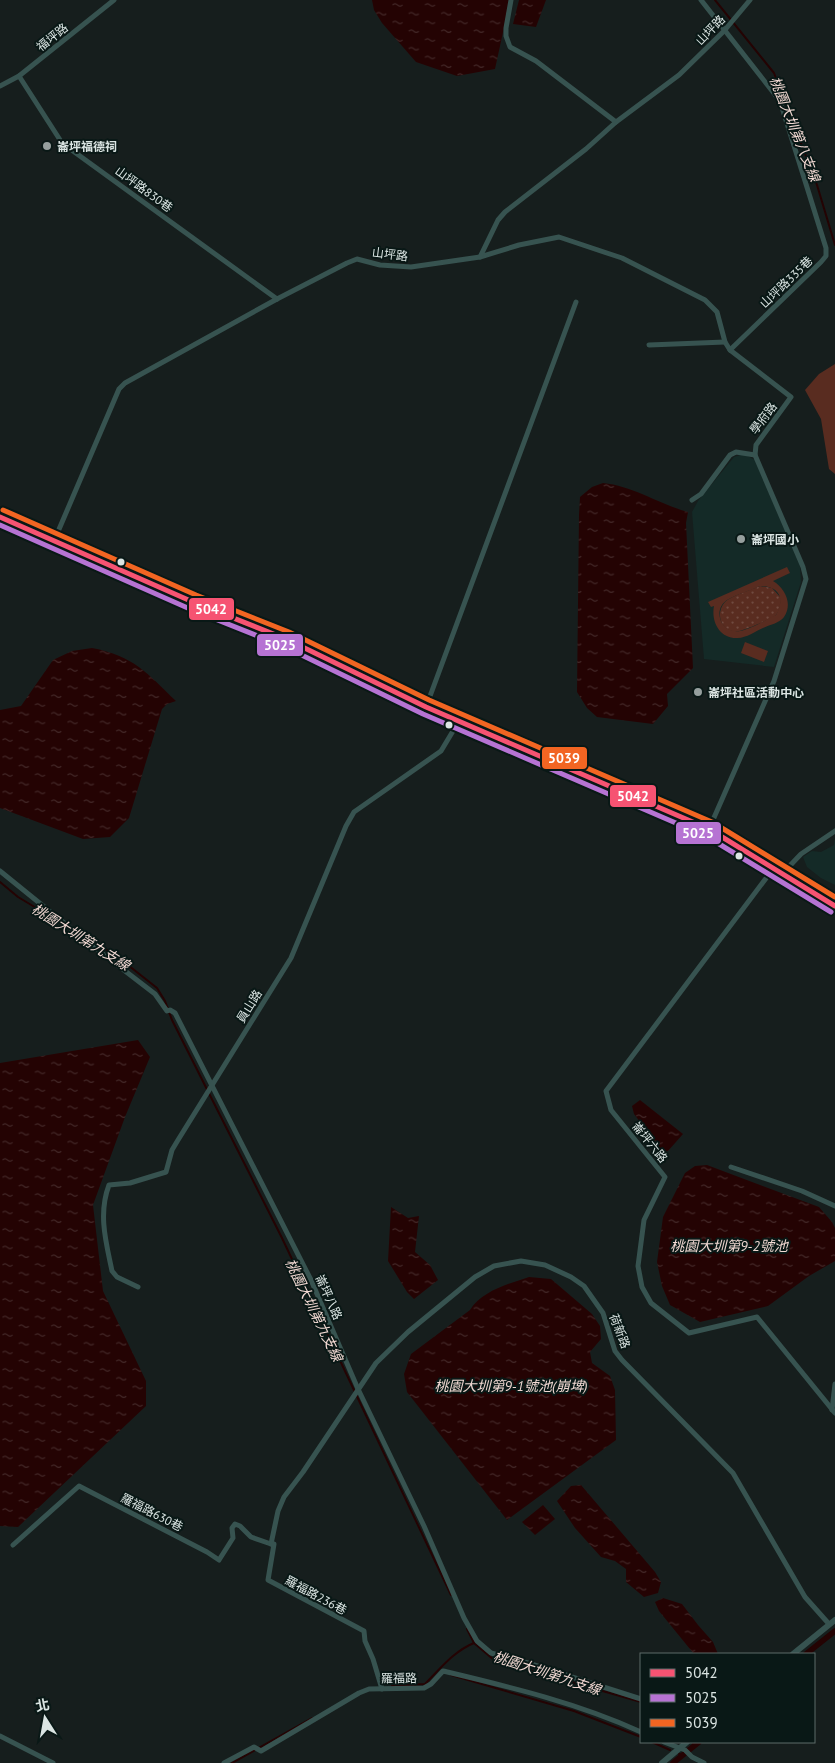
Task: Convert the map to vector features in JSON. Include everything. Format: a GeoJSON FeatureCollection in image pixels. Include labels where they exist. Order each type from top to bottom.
{"type":"FeatureCollection","features":[{"type":"Feature","properties":{"kind":"main road"},"geometry":{"type":"LineString","coordinates":[[0,517],[193,602],[286,640],[426,707],[460,720],[708,830],[835,906]]}},
{"type":"Feature","properties":{"kind":"street","name":"福坪路"},"geometry":{"type":"LineString","coordinates":[[0,86],[19,76],[114,0]]}},
{"type":"Feature","properties":{"kind":"street"},"geometry":{"type":"LineString","coordinates":[[512,0],[506,28],[506,36],[510,47],[536,61],[616,122]]}},
{"type":"Feature","properties":{"kind":"street","name":"山坪路335巷"},"geometry":{"type":"LineString","coordinates":[[701,0],[780,101],[826,248],[826,256],[821,262],[730,350]]}},
{"type":"Feature","properties":{"kind":"street","name":"山坪路"},"geometry":{"type":"LineString","coordinates":[[54,541],[119,389],[125,383],[277,298],[357,259],[380,265],[411,267],[480,257],[498,220],[505,212],[586,149],[616,122],[679,75],[724,31],[750,0]]}},
{"type":"Feature","properties":{"kind":"street","name":"山坪路830巷"},"geometry":{"type":"LineString","coordinates":[[19,76],[62,143],[277,298]]}},
{"type":"Feature","properties":{"kind":"street","name":"學府路"},"geometry":{"type":"LineString","coordinates":[[480,257],[519,245],[559,237],[622,258],[705,300],[717,312],[725,342],[730,350],[791,397],[756,444],[755,454],[804,567],[806,579],[774,681],[708,830]]}},
{"type":"Feature","properties":{"kind":"street"},"geometry":{"type":"LineString","coordinates":[[426,707],[576,302]]}},
{"type":"Feature","properties":{"kind":"street"},"geometry":{"type":"LineString","coordinates":[[649,346],[725,342]]}},
{"type":"Feature","properties":{"kind":"street"},"geometry":{"type":"LineString","coordinates":[[692,500],[701,494],[730,455],[736,452],[755,454]]}},
{"type":"Feature","properties":{"kind":"street","name":"員山路"},"geometry":{"type":"LineString","coordinates":[[138,1287],[117,1277],[112,1271],[102,1226],[109,1185],[130,1183],[166,1172],[175,1145],[292,958],[346,826],[354,812],[441,751],[460,720]]}},
{"type":"Feature","properties":{"kind":"street"},"geometry":{"type":"LineString","coordinates":[[782,874],[800,854],[835,831]]}},
{"type":"Feature","properties":{"kind":"street","name":"崙坪六路"},"geometry":{"type":"LineString","coordinates":[[773,869],[606,1091],[611,1110],[665,1177],[644,1220],[638,1266],[642,1287],[651,1302],[689,1333],[757,1317],[834,1411]]}},
{"type":"Feature","properties":{"kind":"street","name":"崙坪八路"},"geometry":{"type":"LineString","coordinates":[[0,872],[155,994],[167,1011],[170,1010],[175,1013],[311,1280],[358,1389],[424,1526],[476,1641],[491,1653],[528,1662],[640,1699]]}},
{"type":"Feature","properties":{"kind":"street"},"geometry":{"type":"LineString","coordinates":[[731,1167],[802,1191],[835,1206]]}},
{"type":"Feature","properties":{"kind":"street","name":"荷新路"},"geometry":{"type":"LineString","coordinates":[[358,1389],[376,1363],[408,1332],[475,1277],[494,1266],[521,1261],[529,1262],[545,1265],[571,1277],[584,1286],[603,1313],[615,1351],[622,1360],[733,1473],[805,1597],[832,1622]]}},
{"type":"Feature","properties":{"kind":"street","name":"崙坪六路"},"geometry":{"type":"LineString","coordinates":[[834,1411],[835,1384]]}},
{"type":"Feature","properties":{"kind":"street","name":"羅福路236巷"},"geometry":{"type":"LineString","coordinates":[[358,1389],[308,1464],[284,1496],[278,1511],[271,1544],[274,1544],[268,1580],[364,1631],[365,1641],[373,1658],[382,1689]]}},
{"type":"Feature","properties":{"kind":"street","name":"羅福路630巷"},"geometry":{"type":"LineString","coordinates":[[13,1545],[79,1486],[219,1560],[233,1538],[232,1528],[235,1524],[240,1526],[251,1537],[271,1544]]}},
{"type":"Feature","properties":{"kind":"street"},"geometry":{"type":"LineString","coordinates":[[794,1653],[832,1622]]}},
{"type":"Feature","properties":{"kind":"street","name":"羅福路"},"geometry":{"type":"LineString","coordinates":[[224,1763],[254,1747],[261,1751],[359,1693],[369,1689],[424,1688],[431,1684],[443,1671],[527,1691],[614,1720],[640,1732]]}},
{"type":"Feature","properties":{"kind":"street"},"geometry":{"type":"LineString","coordinates":[[0,1736],[53,1763]]}},
{"type":"Feature","properties":{"kind":"street"},"geometry":{"type":"LineString","coordinates":[[666,1743],[704,1763]]}},
{"type":"Feature","properties":{"kind":"street"},"geometry":{"type":"LineString","coordinates":[[662,1763],[682,1750],[686,1743]]}},
{"type":"Feature","properties":{"kind":"shaded area"},"geometry":{"type":"Polygon","coordinates":[[[835,364],[835,474],[829,469],[821,419],[805,390],[819,374],[835,364]]]}},
{"type":"Feature","properties":{"kind":"shaded area","name":"崙坪國小"},"geometry":{"type":"Polygon","coordinates":[[[744,454],[755,460],[800,566],[801,582],[774,667],[704,659],[692,512],[698,501],[734,457],[744,454]]]}},
{"type":"Feature","properties":{"kind":"shaded area"},"geometry":{"type":"Polygon","coordinates":[[[787,567],[790,573],[773,581],[784,592],[788,602],[787,612],[784,617],[744,637],[731,638],[721,632],[715,623],[714,606],[711,607],[708,602],[787,567]],[[760,586],[735,596],[722,604],[720,615],[724,625],[733,631],[740,631],[776,615],[780,604],[779,594],[772,588],[760,586]]]}},
{"type":"Feature","properties":{"kind":"shaded area"},"geometry":{"type":"Polygon","coordinates":[[[760,586],[772,588],[781,598],[777,614],[739,631],[733,631],[724,626],[720,612],[725,602],[736,595],[760,586]]]}},
{"type":"Feature","properties":{"kind":"shaded area"},"geometry":{"type":"Polygon","coordinates":[[[745,642],[768,651],[764,662],[741,653],[745,642]]]}},
{"type":"Feature","properties":{"kind":"shaded area"},"geometry":{"type":"Polygon","coordinates":[[[835,838],[835,885],[821,878],[807,867],[803,857],[812,851],[821,852],[834,845],[835,838]]]}},
{"type":"Feature","properties":{"kind":"water"},"geometry":{"type":"Polygon","coordinates":[[[372,0],[510,0],[495,69],[457,76],[416,62],[382,23],[374,10],[372,0]]]}},
{"type":"Feature","properties":{"kind":"water"},"geometry":{"type":"Polygon","coordinates":[[[519,0],[546,0],[536,27],[513,24],[519,0]]]}},
{"type":"Feature","properties":{"kind":"water"},"geometry":{"type":"Polygon","coordinates":[[[603,483],[635,491],[688,512],[686,523],[693,668],[667,694],[668,706],[653,724],[597,717],[587,708],[577,692],[580,497],[592,487],[603,483]]]}},
{"type":"Feature","properties":{"kind":"water"},"geometry":{"type":"Polygon","coordinates":[[[92,648],[119,656],[139,667],[176,701],[167,704],[162,709],[129,818],[110,837],[83,839],[0,808],[0,710],[21,706],[53,660],[72,651],[92,648]]]}},
{"type":"Feature","properties":{"kind":"water"},"geometry":{"type":"Polygon","coordinates":[[[138,1040],[150,1057],[125,1117],[93,1205],[103,1291],[146,1381],[146,1406],[18,1527],[0,1526],[0,1063],[138,1040]]]}},
{"type":"Feature","properties":{"kind":"water"},"geometry":{"type":"Polygon","coordinates":[[[640,1100],[683,1134],[668,1151],[663,1152],[634,1114],[632,1106],[640,1100]]]}},
{"type":"Feature","properties":{"kind":"water","name":"桃園大圳第9-2號池"},"geometry":{"type":"Polygon","coordinates":[[[707,1165],[819,1207],[835,1228],[835,1261],[809,1276],[768,1306],[700,1322],[670,1305],[662,1286],[657,1262],[663,1217],[685,1173],[695,1166],[707,1165]]]}},
{"type":"Feature","properties":{"kind":"water"},"geometry":{"type":"Polygon","coordinates":[[[391,1207],[408,1218],[419,1216],[415,1252],[430,1265],[438,1280],[414,1299],[407,1292],[388,1261],[391,1207]]]}},
{"type":"Feature","properties":{"kind":"water","name":"桃園大圳第9-1號池(崩埤)"},"geometry":{"type":"Polygon","coordinates":[[[529,1277],[551,1279],[592,1314],[600,1326],[601,1339],[590,1352],[592,1363],[610,1376],[615,1390],[616,1440],[507,1520],[407,1392],[404,1374],[411,1354],[470,1310],[481,1298],[496,1289],[529,1277]]]}},
{"type":"Feature","properties":{"kind":"water"},"geometry":{"type":"Polygon","coordinates":[[[581,1485],[655,1572],[661,1582],[658,1593],[644,1597],[626,1582],[626,1569],[615,1561],[601,1557],[575,1528],[557,1501],[571,1486],[581,1485]]]}},
{"type":"Feature","properties":{"kind":"water"},"geometry":{"type":"Polygon","coordinates":[[[543,1505],[555,1519],[535,1535],[522,1522],[543,1505]]]}},
{"type":"Feature","properties":{"kind":"water"},"geometry":{"type":"Polygon","coordinates":[[[663,1598],[682,1604],[713,1642],[718,1653],[693,1653],[659,1611],[655,1602],[663,1598]]]}},
{"type":"Feature","properties":{"kind":"waterway","name":"桃園大圳第八支線"},"geometry":{"type":"LineString","coordinates":[[715,0],[774,73],[817,185],[835,245]]}},
{"type":"Feature","properties":{"kind":"waterway","name":"桃園大圳第九支線"},"geometry":{"type":"LineString","coordinates":[[0,882],[18,897],[58,921]]}},
{"type":"Feature","properties":{"kind":"waterway","name":"桃園大圳第九支線"},"geometry":{"type":"LineString","coordinates":[[85,937],[114,954],[157,988],[165,1001],[172,1020],[282,1238],[451,1595]]}},
{"type":"Feature","properties":{"kind":"waterway","name":"桃園大圳第九支線"},"geometry":{"type":"LineString","coordinates":[[467,1629],[474,1643],[494,1660],[640,1702]]}},
{"type":"Feature","properties":{"kind":"waterway"},"geometry":{"type":"LineString","coordinates":[[807,1653],[835,1631]]}},
{"type":"Feature","properties":{"kind":"waterway"},"geometry":{"type":"LineString","coordinates":[[392,1686],[425,1684],[454,1656],[474,1643]]}},
{"type":"Feature","properties":{"kind":"waterway"},"geometry":{"type":"LineString","coordinates":[[451,1675],[574,1711],[640,1737]]}},
{"type":"Feature","properties":{"kind":"waterway"},"geometry":{"type":"LineString","coordinates":[[232,1763],[312,1718]]}},
{"type":"Feature","properties":{"kind":"waterway"},"geometry":{"type":"LineString","coordinates":[[654,1743],[670,1750]]}},
{"type":"Feature","properties":{"kind":"waterway"},"geometry":{"type":"LineString","coordinates":[[673,1763],[698,1743]]}},
{"type":"Feature","properties":{"kind":"transit line","name":"5039"},"geometry":{"type":"LineString","coordinates":[[3,510],[196,595],[289,632],[429,700],[712,822],[835,897]]}},
{"type":"Feature","properties":{"kind":"transit line","name":"5042"},"geometry":{"type":"LineString","coordinates":[[0,517],[193,602],[286,639],[426,707],[709,829],[835,906]]}},
{"type":"Feature","properties":{"kind":"transit line","name":"5025"},"geometry":{"type":"LineString","coordinates":[[0,525],[190,609],[283,646],[423,714],[706,836],[831,912]]}},
{"type":"Feature","properties":{"kind":"place","name":"崙坪福德祠"},"geometry":{"type":"Point","coordinates":[47,146]}},
{"type":"Feature","properties":{"kind":"place","name":"崙坪國小"},"geometry":{"type":"Point","coordinates":[741,539]}},
{"type":"Feature","properties":{"kind":"place","name":"崙坪社區活動中心"},"geometry":{"type":"Point","coordinates":[698,692]}}]}
